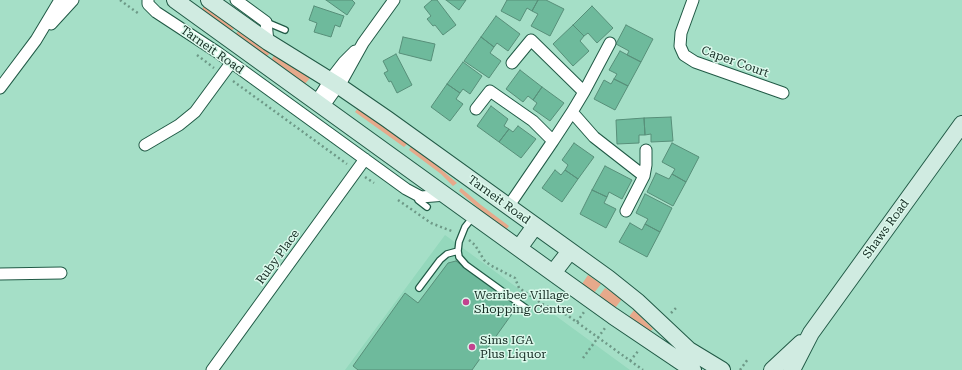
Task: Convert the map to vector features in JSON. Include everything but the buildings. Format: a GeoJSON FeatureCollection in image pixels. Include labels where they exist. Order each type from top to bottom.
{"type":"FeatureCollection","features":[{"type":"Feature","properties":{"kind":"main road","name":"Tarneit Road"},"geometry":{"type":"LineString","coordinates":[[175,0],[474,215],[552,273],[693,370]]}},
{"type":"Feature","properties":{"kind":"main road","name":"Tarneit Road"},"geometry":{"type":"LineString","coordinates":[[209,0],[268,42],[334,83],[536,226],[638,302],[689,350],[722,370]]}},
{"type":"Feature","properties":{"kind":"main road","name":"Shaws Road"},"geometry":{"type":"LineString","coordinates":[[792,370],[811,333],[962,124]]}},
{"type":"Feature","properties":{"kind":"main road"},"geometry":{"type":"LineString","coordinates":[[519,248],[536,226]]}},
{"type":"Feature","properties":{"kind":"main road"},"geometry":{"type":"LineString","coordinates":[[552,273],[570,251]]}},
{"type":"Feature","properties":{"kind":"main road","name":"Shaws Road"},"geometry":{"type":"LineString","coordinates":[[772,370],[811,333]]}},
{"type":"Feature","properties":{"kind":"street"},"geometry":{"type":"LineString","coordinates":[[36,40],[60,0]]}},
{"type":"Feature","properties":{"kind":"street"},"geometry":{"type":"LineString","coordinates":[[0,88],[36,40],[73,0]]}},
{"type":"Feature","properties":{"kind":"street","name":"Tarneit Road"},"geometry":{"type":"LineString","coordinates":[[148,0],[148,4],[156,12],[231,63],[406,189],[421,197],[446,195]]}},
{"type":"Feature","properties":{"kind":"street"},"geometry":{"type":"LineString","coordinates":[[236,0],[266,22],[268,42]]}},
{"type":"Feature","properties":{"kind":"street"},"geometry":{"type":"LineString","coordinates":[[320,105],[334,83],[344,62],[363,43],[394,0]]}},
{"type":"Feature","properties":{"kind":"street","name":"Caper Court"},"geometry":{"type":"LineString","coordinates":[[693,0],[679,42],[682,52],[695,62],[783,92]]}},
{"type":"Feature","properties":{"kind":"street"},"geometry":{"type":"LineString","coordinates":[[512,63],[531,40],[584,92]]}},
{"type":"Feature","properties":{"kind":"street"},"geometry":{"type":"LineString","coordinates":[[508,206],[572,112],[610,44]]}},
{"type":"Feature","properties":{"kind":"street"},"geometry":{"type":"LineString","coordinates":[[145,145],[179,125],[195,112],[231,63]]}},
{"type":"Feature","properties":{"kind":"street"},"geometry":{"type":"LineString","coordinates":[[476,109],[490,91],[533,121],[553,141]]}},
{"type":"Feature","properties":{"kind":"street"},"geometry":{"type":"LineString","coordinates":[[572,112],[594,137],[644,176]]}},
{"type":"Feature","properties":{"kind":"street"},"geometry":{"type":"LineString","coordinates":[[626,211],[644,176],[646,150]]}},
{"type":"Feature","properties":{"kind":"street","name":"Ruby Place"},"geometry":{"type":"LineString","coordinates":[[212,370],[365,159]]}},
{"type":"Feature","properties":{"kind":"street"},"geometry":{"type":"LineString","coordinates":[[0,274],[61,273]]}},
{"type":"Feature","properties":{"kind":"lane"},"geometry":{"type":"LineString","coordinates":[[266,22],[285,30]]}},
{"type":"Feature","properties":{"kind":"lane","name":"Tarneit Road"},"geometry":{"type":"LineString","coordinates":[[417,195],[418,200],[427,207]]}},
{"type":"Feature","properties":{"kind":"lane"},"geometry":{"type":"LineString","coordinates":[[474,215],[461,235],[458,251],[459,257],[466,265],[527,309]]}},
{"type":"Feature","properties":{"kind":"lane"},"geometry":{"type":"LineString","coordinates":[[419,288],[440,260],[447,254],[458,251]]}},
{"type":"Feature","properties":{"kind":"path"},"geometry":{"type":"LineString","coordinates":[[740,370],[748,359]]}},
{"type":"Feature","properties":{"kind":"shaded area"},"geometry":{"type":"Polygon","coordinates":[[[204,6],[234,28],[231,32],[201,11],[204,6]]]}},
{"type":"Feature","properties":{"kind":"shaded area"},"geometry":{"type":"Polygon","coordinates":[[[238,31],[270,53],[266,57],[235,35],[238,31]]]}},
{"type":"Feature","properties":{"kind":"shaded area"},"geometry":{"type":"Polygon","coordinates":[[[274,55],[310,78],[304,85],[271,61],[274,55]]]}},
{"type":"Feature","properties":{"kind":"shaded area"},"geometry":{"type":"Polygon","coordinates":[[[358,108],[407,144],[404,147],[355,112],[358,108]]]}},
{"type":"Feature","properties":{"kind":"shaded area"},"geometry":{"type":"Polygon","coordinates":[[[411,146],[457,183],[453,186],[441,174],[409,150],[411,146]]]}},
{"type":"Feature","properties":{"kind":"shaded area"},"geometry":{"type":"Polygon","coordinates":[[[461,188],[509,226],[506,230],[487,216],[459,191],[461,188]]]}},
{"type":"Feature","properties":{"kind":"shaded area","name":"Werribee Village Shopping Centre"},"geometry":{"type":"Polygon","coordinates":[[[445,235],[630,370],[345,370],[445,235]]]}},
{"type":"Feature","properties":{"kind":"shaded area"},"geometry":{"type":"Polygon","coordinates":[[[588,275],[601,284],[594,293],[582,284],[588,275]]]}},
{"type":"Feature","properties":{"kind":"shaded area"},"geometry":{"type":"Polygon","coordinates":[[[605,288],[622,299],[615,308],[599,296],[605,288]]]}},
{"type":"Feature","properties":{"kind":"shaded area"},"geometry":{"type":"Polygon","coordinates":[[[634,310],[653,329],[648,333],[628,318],[634,310]]]}},
{"type":"Feature","properties":{"kind":"place","name":"Werribee Village Shopping Centre"},"geometry":{"type":"Point","coordinates":[466,302]}},
{"type":"Feature","properties":{"kind":"place","name":"Sims IGA Plus Liquor"},"geometry":{"type":"Point","coordinates":[472,347]}}]}
